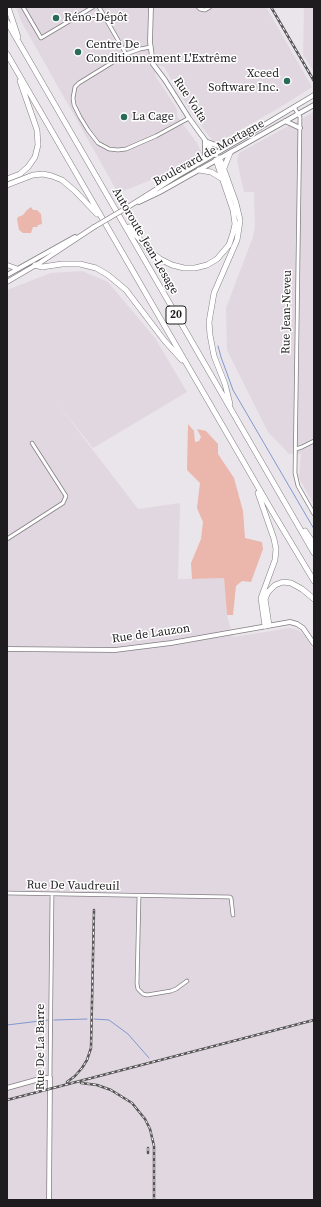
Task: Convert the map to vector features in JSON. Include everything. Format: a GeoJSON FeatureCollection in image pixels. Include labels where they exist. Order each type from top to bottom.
{"type":"FeatureCollection","features":[{"type":"Feature","properties":{"kind":"highway"},"geometry":{"type":"LineString","coordinates":[[8,7],[20,44]]}},
{"type":"Feature","properties":{"kind":"highway","name":"Autoroute Jean-Lesage"},"geometry":{"type":"LineString","coordinates":[[7,22],[314,553]]}},
{"type":"Feature","properties":{"kind":"highway","name":"20"},"geometry":{"type":"LineString","coordinates":[[7,54],[314,581]]}},
{"type":"Feature","properties":{"kind":"highway"},"geometry":{"type":"LineString","coordinates":[[7,179],[20,174],[28,168],[36,155],[38,143],[38,134],[14,67]]}},
{"type":"Feature","properties":{"kind":"highway"},"geometry":{"type":"LineString","coordinates":[[224,168],[230,153]]}},
{"type":"Feature","properties":{"kind":"highway"},"geometry":{"type":"LineString","coordinates":[[121,218],[147,247],[166,262],[175,266],[198,268],[207,265],[218,258],[226,250],[235,227],[233,210],[221,178],[216,157]]}},
{"type":"Feature","properties":{"kind":"highway"},"geometry":{"type":"LineString","coordinates":[[216,157],[224,168],[238,210],[240,228],[235,244],[214,293],[210,310],[209,326],[214,356],[225,384],[232,411]]}},
{"type":"Feature","properties":{"kind":"highway"},"geometry":{"type":"LineString","coordinates":[[199,170],[209,171],[221,178]]}},
{"type":"Feature","properties":{"kind":"highway"},"geometry":{"type":"LineString","coordinates":[[7,184],[33,174],[55,176],[75,191],[105,223]]}},
{"type":"Feature","properties":{"kind":"highway"},"geometry":{"type":"LineString","coordinates":[[35,266],[42,267],[62,264],[80,264],[93,267],[108,275],[126,290],[164,340],[190,370]]}},
{"type":"Feature","properties":{"kind":"highway"},"geometry":{"type":"LineString","coordinates":[[255,482],[276,549],[275,560],[261,598],[267,626]]}},
{"type":"Feature","properties":{"kind":"highway"},"geometry":{"type":"LineString","coordinates":[[293,516],[314,544]]}},
{"type":"Feature","properties":{"kind":"highway"},"geometry":{"type":"LineString","coordinates":[[267,626],[266,599],[268,592],[275,585],[283,582],[291,583],[302,589],[314,599]]}},
{"type":"Feature","properties":{"kind":"main road","name":"Rue Volta"},"geometry":{"type":"LineString","coordinates":[[151,7],[150,47],[153,64],[216,157]]}},
{"type":"Feature","properties":{"kind":"main road","name":"Boulevard de Mortagne"},"geometry":{"type":"LineString","coordinates":[[128,207],[150,198],[199,170],[228,146],[314,94]]}},
{"type":"Feature","properties":{"kind":"main road","name":"Boulevard de Mortagne"},"geometry":{"type":"LineString","coordinates":[[7,282],[35,266],[94,227],[203,160],[230,153],[314,105]]}},
{"type":"Feature","properties":{"kind":"main road"},"geometry":{"type":"LineString","coordinates":[[285,122],[300,128]]}},
{"type":"Feature","properties":{"kind":"main road"},"geometry":{"type":"LineString","coordinates":[[204,139],[218,146],[228,146]]}},
{"type":"Feature","properties":{"kind":"main road"},"geometry":{"type":"LineString","coordinates":[[203,160],[205,153],[204,139]]}},
{"type":"Feature","properties":{"kind":"main road","name":"Boulevard de Mortagne"},"geometry":{"type":"LineString","coordinates":[[7,275],[58,245],[94,227]]}},
{"type":"Feature","properties":{"kind":"main road"},"geometry":{"type":"LineString","coordinates":[[7,265],[18,269]]}},
{"type":"Feature","properties":{"kind":"main road","name":"Rue de Lauzon"},"geometry":{"type":"LineString","coordinates":[[7,649],[115,650],[171,643],[289,622],[297,624],[304,629],[314,644]]}},
{"type":"Feature","properties":{"kind":"main road"},"geometry":{"type":"LineString","coordinates":[[7,1088],[43,1078],[50,1078]]}},
{"type":"Feature","properties":{"kind":"main road","name":"Rue De La Barre"},"geometry":{"type":"LineString","coordinates":[[49,1200],[50,1078]]}},
{"type":"Feature","properties":{"kind":"street"},"geometry":{"type":"LineString","coordinates":[[23,7],[41,38],[94,7]]}},
{"type":"Feature","properties":{"kind":"street"},"geometry":{"type":"LineString","coordinates":[[99,7],[126,54]]}},
{"type":"Feature","properties":{"kind":"street"},"geometry":{"type":"LineString","coordinates":[[198,7],[205,10],[210,7]]}},
{"type":"Feature","properties":{"kind":"street"},"geometry":{"type":"LineString","coordinates":[[150,47],[126,54],[79,83],[74,92],[74,105],[77,111],[88,130],[98,143],[111,150],[126,149],[156,136],[189,118]]}},
{"type":"Feature","properties":{"kind":"street"},"geometry":{"type":"LineString","coordinates":[[294,107],[299,114]]}},
{"type":"Feature","properties":{"kind":"street","name":"Rue Jean-Neveu"},"geometry":{"type":"LineString","coordinates":[[299,114],[295,473],[296,482],[314,514]]}},
{"type":"Feature","properties":{"kind":"street"},"geometry":{"type":"LineString","coordinates":[[296,449],[302,448],[314,441]]}},
{"type":"Feature","properties":{"kind":"street"},"geometry":{"type":"LineString","coordinates":[[7,539],[63,503],[66,496],[32,443]]}},
{"type":"Feature","properties":{"kind":"street","name":"Rue De Vaudreuil"},"geometry":{"type":"LineString","coordinates":[[7,893],[230,897],[232,898],[233,915]]}},
{"type":"Feature","properties":{"kind":"street","name":"Rue De La Barre"},"geometry":{"type":"LineString","coordinates":[[50,1078],[52,894]]}},
{"type":"Feature","properties":{"kind":"street"},"geometry":{"type":"LineString","coordinates":[[139,896],[138,989],[143,994],[147,995],[171,991],[187,981]]}},
{"type":"Feature","properties":{"kind":"shaded area"},"geometry":{"type":"Polygon","coordinates":[[[16,7],[266,7],[312,87],[279,108],[217,143],[213,141],[188,107],[164,67],[154,64],[156,77],[177,109],[177,116],[197,143],[202,153],[166,174],[118,193],[21,21],[16,7]]]}},
{"type":"Feature","properties":{"kind":"shaded area"},"geometry":{"type":"Polygon","coordinates":[[[304,7],[314,7],[314,72],[303,55],[304,7]]]}},
{"type":"Feature","properties":{"kind":"shaded area"},"geometry":{"type":"Polygon","coordinates":[[[314,112],[314,505],[299,478],[301,454],[289,454],[268,432],[227,350],[226,308],[253,237],[255,226],[254,192],[244,192],[237,161],[239,153],[314,112]]]}},
{"type":"Feature","properties":{"kind":"shaded area"},"geometry":{"type":"Polygon","coordinates":[[[31,207],[33,210],[37,210],[41,214],[42,224],[38,225],[37,227],[33,227],[31,233],[23,233],[19,230],[17,219],[31,207]]]}},
{"type":"Feature","properties":{"kind":"shaded area"},"geometry":{"type":"Polygon","coordinates":[[[82,271],[108,282],[155,338],[187,392],[93,448],[56,402],[138,509],[180,503],[178,579],[224,578],[227,615],[233,637],[290,628],[298,630],[305,636],[314,651],[314,1200],[7,1200],[7,290],[51,273],[82,271]]]}},
{"type":"Feature","properties":{"kind":"shaded area"},"geometry":{"type":"Polygon","coordinates":[[[188,424],[194,431],[195,442],[199,441],[201,437],[197,429],[206,431],[218,444],[218,454],[234,478],[243,511],[245,538],[262,542],[263,549],[251,582],[242,581],[236,586],[233,615],[227,615],[224,578],[192,579],[191,563],[201,539],[203,522],[197,508],[200,483],[187,470],[188,424]]]}},
{"type":"Feature","properties":{"kind":"waterway"},"geometry":{"type":"LineString","coordinates":[[218,346],[233,390],[314,529]]}},
{"type":"Feature","properties":{"kind":"waterway"},"geometry":{"type":"LineString","coordinates":[[54,1020],[87,1019]]}},
{"type":"Feature","properties":{"kind":"waterway"},"geometry":{"type":"LineString","coordinates":[[94,1019],[109,1020],[128,1034],[149,1058]]}},
{"type":"Feature","properties":{"kind":"waterway"},"geometry":{"type":"LineString","coordinates":[[7,1025],[48,1020]]}},
{"type":"Feature","properties":{"kind":"railway"},"geometry":{"type":"LineString","coordinates":[[271,7],[314,81]]}},
{"type":"Feature","properties":{"kind":"railway"},"geometry":{"type":"LineString","coordinates":[[67,1082],[82,1068],[87,1060],[91,1048],[94,910]]}},
{"type":"Feature","properties":{"kind":"railway"},"geometry":{"type":"LineString","coordinates":[[7,1100],[314,1020]]}},
{"type":"Feature","properties":{"kind":"railway"},"geometry":{"type":"LineString","coordinates":[[81,1083],[97,1085],[111,1090],[132,1103],[145,1119],[150,1129],[154,1146],[154,1200]]}},
{"type":"Feature","properties":{"kind":"railway"},"geometry":{"type":"LineString","coordinates":[[148,1148],[148,1153]]}},
{"type":"Feature","properties":{"kind":"place","name":"Réno-Dépôt"},"geometry":{"type":"Point","coordinates":[56,18]}},
{"type":"Feature","properties":{"kind":"place","name":"Centre De Conditionnement L'Extrême"},"geometry":{"type":"Point","coordinates":[78,52]}},
{"type":"Feature","properties":{"kind":"place","name":"Xceed Software Inc."},"geometry":{"type":"Point","coordinates":[287,81]}},
{"type":"Feature","properties":{"kind":"place","name":"La Cage"},"geometry":{"type":"Point","coordinates":[124,117]}}]}
